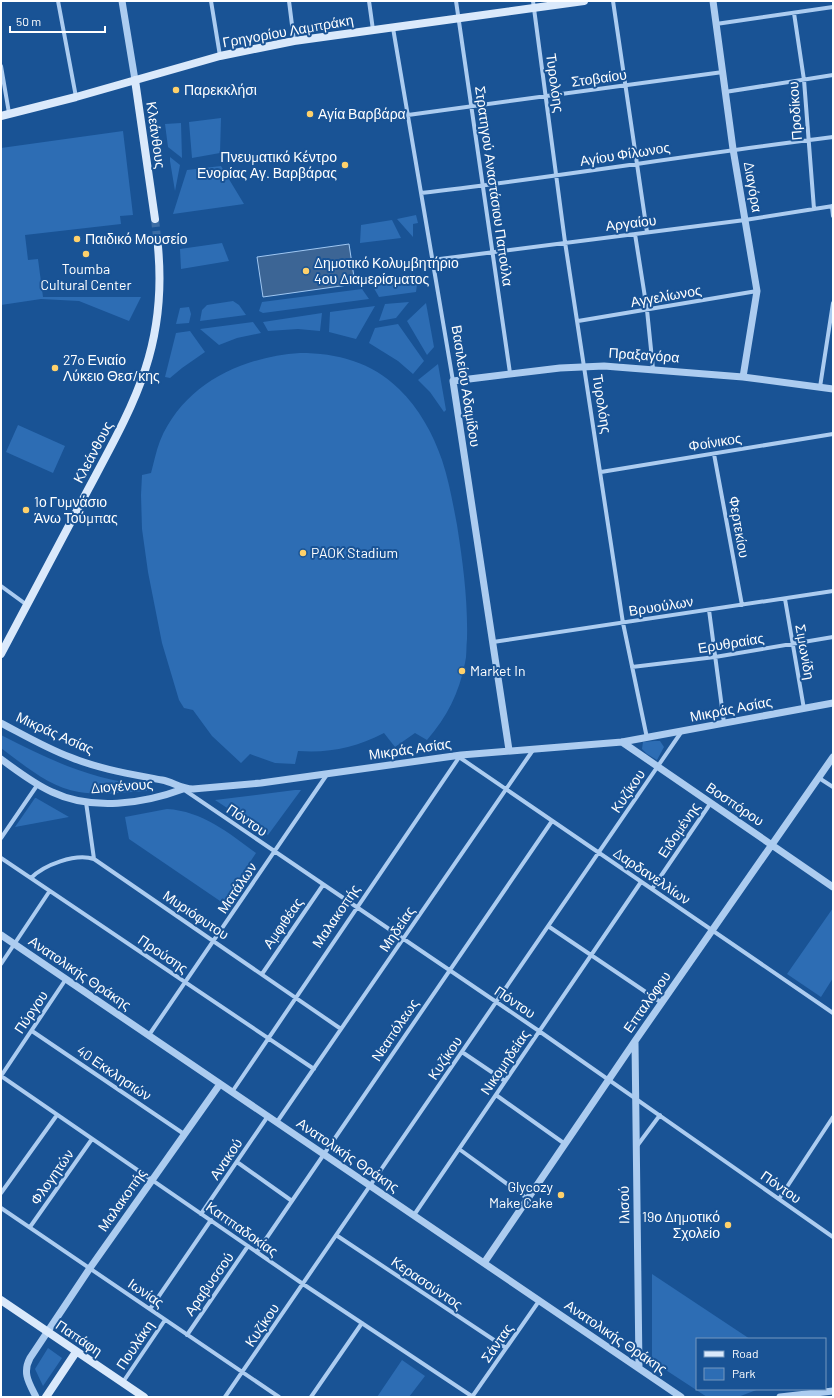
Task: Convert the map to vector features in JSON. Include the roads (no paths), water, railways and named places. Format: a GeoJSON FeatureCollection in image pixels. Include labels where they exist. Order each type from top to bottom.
{"type":"FeatureCollection","features":[{"type":"Feature","properties":{"kind":"main road","name":"Γρηγορίου Λαμπράκη"},"geometry":{"type":"LineString","coordinates":[[5,114],[76,97],[220,56],[294,41],[459,18],[533,4],[584,1]]}},
{"type":"Feature","properties":{"kind":"main road","name":"Κλεάνθους"},"geometry":{"type":"LineString","coordinates":[[135,80],[155,219]]}},
{"type":"Feature","properties":{"kind":"main road","name":"Κλεάνθους"},"geometry":{"type":"LineString","coordinates":[[1,654],[123,424],[142,382],[154,343],[159,305],[158,247]]}},
{"type":"Feature","properties":{"kind":"main road","name":"Παπάφη"},"geometry":{"type":"LineString","coordinates":[[1,1300],[144,1397]]}},
{"type":"Feature","properties":{"kind":"main road"},"geometry":{"type":"LineString","coordinates":[[46,1397],[76,1352]]}},
{"type":"Feature","properties":{"kind":"street"},"geometry":{"type":"LineString","coordinates":[[58,1],[76,97]]}},
{"type":"Feature","properties":{"kind":"street"},"geometry":{"type":"LineString","coordinates":[[122,1],[135,80]]}},
{"type":"Feature","properties":{"kind":"street"},"geometry":{"type":"LineString","coordinates":[[211,1],[220,56]]}},
{"type":"Feature","properties":{"kind":"street"},"geometry":{"type":"LineString","coordinates":[[289,1],[294,41]]}},
{"type":"Feature","properties":{"kind":"street"},"geometry":{"type":"LineString","coordinates":[[369,1],[373,30]]}},
{"type":"Feature","properties":{"kind":"street","name":"Στρατηγού Αναστάσιου Παπούλα"},"geometry":{"type":"LineString","coordinates":[[456,1],[510,373]]}},
{"type":"Feature","properties":{"kind":"street"},"geometry":{"type":"LineString","coordinates":[[613,1],[647,232]]}},
{"type":"Feature","properties":{"kind":"street","name":"Διαγόρα"},"geometry":{"type":"LineString","coordinates":[[713,1],[723,72],[724,92],[757,291],[743,377]]}},
{"type":"Feature","properties":{"kind":"street","name":"Τυρολόης"},"geometry":{"type":"LineString","coordinates":[[533,4],[565,242],[623,623],[647,738]]}},
{"type":"Feature","properties":{"kind":"street"},"geometry":{"type":"LineString","coordinates":[[716,24],[833,7]]}},
{"type":"Feature","properties":{"kind":"street","name":"Προδίκου"},"geometry":{"type":"LineString","coordinates":[[794,13],[804,80],[814,209]]}},
{"type":"Feature","properties":{"kind":"street","name":"Βασιλείου Αδαμίδου"},"geometry":{"type":"LineString","coordinates":[[393,28],[453,381],[509,750]]}},
{"type":"Feature","properties":{"kind":"street"},"geometry":{"type":"LineString","coordinates":[[1,66],[5,114]]}},
{"type":"Feature","properties":{"kind":"street","name":"Στοβαίου"},"geometry":{"type":"LineString","coordinates":[[408,115],[723,72]]}},
{"type":"Feature","properties":{"kind":"street"},"geometry":{"type":"LineString","coordinates":[[724,92],[833,75]]}},
{"type":"Feature","properties":{"kind":"street","name":"Αγίου Φίλωνος"},"geometry":{"type":"LineString","coordinates":[[421,193],[557,176],[733,149],[833,137]]}},
{"type":"Feature","properties":{"kind":"street"},"geometry":{"type":"LineString","coordinates":[[832,206],[833,216]]}},
{"type":"Feature","properties":{"kind":"street","name":"Αργαίου"},"geometry":{"type":"LineString","coordinates":[[432,260],[745,220],[832,206]]}},
{"type":"Feature","properties":{"kind":"street"},"geometry":{"type":"LineString","coordinates":[[636,234],[654,369]]}},
{"type":"Feature","properties":{"kind":"street","name":"Αγγελίωνος"},"geometry":{"type":"LineString","coordinates":[[578,321],[757,291]]}},
{"type":"Feature","properties":{"kind":"street"},"geometry":{"type":"LineString","coordinates":[[820,387],[833,303]]}},
{"type":"Feature","properties":{"kind":"street","name":"Πραξαγόρα"},"geometry":{"type":"LineString","coordinates":[[453,381],[510,373],[585,366],[654,369],[743,377],[833,390]]}},
{"type":"Feature","properties":{"kind":"street","name":"Φοίνικος"},"geometry":{"type":"LineString","coordinates":[[601,472],[833,434]]}},
{"type":"Feature","properties":{"kind":"street","name":"Φερτεκίου"},"geometry":{"type":"LineString","coordinates":[[714,454],[742,605]]}},
{"type":"Feature","properties":{"kind":"street"},"geometry":{"type":"LineString","coordinates":[[1,586],[27,605]]}},
{"type":"Feature","properties":{"kind":"street","name":"Βρυούλων"},"geometry":{"type":"LineString","coordinates":[[493,642],[833,591]]}},
{"type":"Feature","properties":{"kind":"street","name":"Σιμωνίδη"},"geometry":{"type":"LineString","coordinates":[[785,599],[804,709]]}},
{"type":"Feature","properties":{"kind":"street"},"geometry":{"type":"LineString","coordinates":[[708,610],[724,723]]}},
{"type":"Feature","properties":{"kind":"street","name":"Ερυθραίας"},"geometry":{"type":"LineString","coordinates":[[632,667],[715,657],[833,637]]}},
{"type":"Feature","properties":{"kind":"street","name":"Μικράς Ασίας"},"geometry":{"type":"LineString","coordinates":[[1,723],[70,757],[119,772],[167,781],[183,789],[238,786],[509,750],[622,742],[833,703]]}},
{"type":"Feature","properties":{"kind":"street","name":"Κυζίκου"},"geometry":{"type":"LineString","coordinates":[[226,1397],[682,731]]}},
{"type":"Feature","properties":{"kind":"street","name":"Βοσπόρου"},"geometry":{"type":"LineString","coordinates":[[622,742],[710,804],[833,887]]}},
{"type":"Feature","properties":{"kind":"street","name":"Μηδείας"},"geometry":{"type":"LineString","coordinates":[[277,1122],[534,748]]}},
{"type":"Feature","properties":{"kind":"street","name":"Δαρδανελλίων"},"geometry":{"type":"LineString","coordinates":[[460,756],[552,821],[833,1013]]}},
{"type":"Feature","properties":{"kind":"street","name":"Μαλακοπής"},"geometry":{"type":"LineString","coordinates":[[232,1092],[460,756]]}},
{"type":"Feature","properties":{"kind":"street","name":"Επταλόφου"},"geometry":{"type":"LineString","coordinates":[[484,1263],[635,1041],[833,757]]}},
{"type":"Feature","properties":{"kind":"street","name":"Διογένους"},"geometry":{"type":"LineString","coordinates":[[1,759],[38,784],[65,797],[86,802],[120,802],[158,798],[183,789]]}},
{"type":"Feature","properties":{"kind":"street","name":"Ματάλων"},"geometry":{"type":"LineString","coordinates":[[149,1035],[329,773]]}},
{"type":"Feature","properties":{"kind":"street"},"geometry":{"type":"LineString","coordinates":[[819,778],[833,787]]}},
{"type":"Feature","properties":{"kind":"street"},"geometry":{"type":"LineString","coordinates":[[1,838],[38,784]]}},
{"type":"Feature","properties":{"kind":"street","name":"Πόντου"},"geometry":{"type":"LineString","coordinates":[[183,789],[539,1031],[833,1237]]}},
{"type":"Feature","properties":{"kind":"street"},"geometry":{"type":"LineString","coordinates":[[31,878],[41,869],[55,863],[82,858],[94,858],[86,802]]}},
{"type":"Feature","properties":{"kind":"street","name":"Ειδομένης"},"geometry":{"type":"LineString","coordinates":[[652,889],[710,804]]}},
{"type":"Feature","properties":{"kind":"street","name":"Νεαπόλεως"},"geometry":{"type":"LineString","coordinates":[[257,1252],[552,821]]}},
{"type":"Feature","properties":{"kind":"street","name":"Προύσης"},"geometry":{"type":"LineString","coordinates":[[1,858],[49,892],[314,1069]]}},
{"type":"Feature","properties":{"kind":"street","name":"Μυριόφυτου"},"geometry":{"type":"LineString","coordinates":[[94,858],[341,1029]]}},
{"type":"Feature","properties":{"kind":"street","name":"Νικομηδείας"},"geometry":{"type":"LineString","coordinates":[[414,1215],[641,882]]}},
{"type":"Feature","properties":{"kind":"street","name":"Αμφιθέας"},"geometry":{"type":"LineString","coordinates":[[262,974],[323,885]]}},
{"type":"Feature","properties":{"kind":"street"},"geometry":{"type":"LineString","coordinates":[[1,964],[49,892]]}},
{"type":"Feature","properties":{"kind":"street"},"geometry":{"type":"LineString","coordinates":[[548,926],[662,1003]]}},
{"type":"Feature","properties":{"kind":"street","name":"Ανατολικής Θράκης"},"geometry":{"type":"LineString","coordinates":[[1,935],[681,1397]]}},
{"type":"Feature","properties":{"kind":"street","name":"Πύργου"},"geometry":{"type":"LineString","coordinates":[[1,1076],[66,979]]}},
{"type":"Feature","properties":{"kind":"street","name":"40 Εκκλησιών"},"geometry":{"type":"LineString","coordinates":[[32,1031],[184,1134]]}},
{"type":"Feature","properties":{"kind":"street","name":"Ιλισού"},"geometry":{"type":"LineString","coordinates":[[635,1041],[642,1370]]}},
{"type":"Feature","properties":{"kind":"street"},"geometry":{"type":"LineString","coordinates":[[462,1052],[505,1081]]}},
{"type":"Feature","properties":{"kind":"street","name":"Καππαδοκίας"},"geometry":{"type":"LineString","coordinates":[[1,1076],[303,1284],[473,1397]]}},
{"type":"Feature","properties":{"kind":"street","name":"Μαλακοπής"},"geometry":{"type":"LineString","coordinates":[[36,1397],[26,1376],[26,1369],[30,1358],[90,1268],[220,1084]]}},
{"type":"Feature","properties":{"kind":"street"},"geometry":{"type":"LineString","coordinates":[[496,1095],[565,1144]]}},
{"type":"Feature","properties":{"kind":"street"},"geometry":{"type":"LineString","coordinates":[[1,1193],[57,1115]]}},
{"type":"Feature","properties":{"kind":"street"},"geometry":{"type":"LineString","coordinates":[[637,1147],[660,1115]]}},
{"type":"Feature","properties":{"kind":"street","name":"Ανακού"},"geometry":{"type":"LineString","coordinates":[[201,1214],[268,1116]]}},
{"type":"Feature","properties":{"kind":"street"},"geometry":{"type":"LineString","coordinates":[[779,1199],[833,1117]]}},
{"type":"Feature","properties":{"kind":"street","name":"Φλογητών"},"geometry":{"type":"LineString","coordinates":[[30,1227],[92,1139]]}},
{"type":"Feature","properties":{"kind":"street"},"geometry":{"type":"LineString","coordinates":[[459,1149],[528,1199]]}},
{"type":"Feature","properties":{"kind":"street"},"geometry":{"type":"LineString","coordinates":[[237,1162],[292,1201]]}},
{"type":"Feature","properties":{"kind":"street","name":"Ιωνίας"},"geometry":{"type":"LineString","coordinates":[[1,1208],[279,1397]]}},
{"type":"Feature","properties":{"kind":"street"},"geometry":{"type":"LineString","coordinates":[[150,1309],[211,1220]]}},
{"type":"Feature","properties":{"kind":"street","name":"Κερασούντος"},"geometry":{"type":"LineString","coordinates":[[336,1235],[506,1348]]}},
{"type":"Feature","properties":{"kind":"street","name":"Αραβυσσού"},"geometry":{"type":"LineString","coordinates":[[187,1335],[248,1246]]}},
{"type":"Feature","properties":{"kind":"street","name":"Σάντας"},"geometry":{"type":"LineString","coordinates":[[473,1397],[539,1301]]}},
{"type":"Feature","properties":{"kind":"street","name":"Πουλάκη"},"geometry":{"type":"LineString","coordinates":[[122,1383],[165,1320]]}},
{"type":"Feature","properties":{"kind":"street"},"geometry":{"type":"LineString","coordinates":[[311,1397],[362,1323]]}},
{"type":"Feature","properties":{"kind":"street"},"geometry":{"type":"LineString","coordinates":[[780,1397],[833,1391]]}},
{"type":"Feature","properties":{"kind":"tunnel"},"geometry":{"type":"LineString","coordinates":[[155,219],[158,247]]}},
{"type":"Feature","properties":{"kind":"place","name":"Παρεκκλήσι"},"geometry":{"type":"Point","coordinates":[176,90]}},
{"type":"Feature","properties":{"kind":"place","name":"Αγία Βαρβάρα"},"geometry":{"type":"Point","coordinates":[310,114]}},
{"type":"Feature","properties":{"kind":"place","name":"Πνευματικό Κέντρο Ενορίας Αγ. Βαρβάρας"},"geometry":{"type":"Point","coordinates":[345,165]}},
{"type":"Feature","properties":{"kind":"place","name":"Παιδικό Μουσείο"},"geometry":{"type":"Point","coordinates":[77,239]}},
{"type":"Feature","properties":{"kind":"place","name":"Toumba Cultural Center"},"geometry":{"type":"Point","coordinates":[86,254]}},
{"type":"Feature","properties":{"kind":"place","name":"Δημοτικό Κολυμβητήριο 4ου Διαμερίσματος"},"geometry":{"type":"Point","coordinates":[306,271]}},
{"type":"Feature","properties":{"kind":"place","name":"27o Ενιαίο Λύκειο Θεσ/κης"},"geometry":{"type":"Point","coordinates":[55,368]}},
{"type":"Feature","properties":{"kind":"place","name":"1ο Γυμνάσιο Άνω Τούμπας"},"geometry":{"type":"Point","coordinates":[26,510]}},
{"type":"Feature","properties":{"kind":"place","name":"PAOK Stadium"},"geometry":{"type":"Point","coordinates":[303,553]}},
{"type":"Feature","properties":{"kind":"place","name":"Market In"},"geometry":{"type":"Point","coordinates":[462,671]}},
{"type":"Feature","properties":{"kind":"place","name":"Glycozy Make Cake"},"geometry":{"type":"Point","coordinates":[561,1195]}},
{"type":"Feature","properties":{"kind":"place","name":"19ο Δημοτικό Σχολείο"},"geometry":{"type":"Point","coordinates":[728,1225]}}]}
